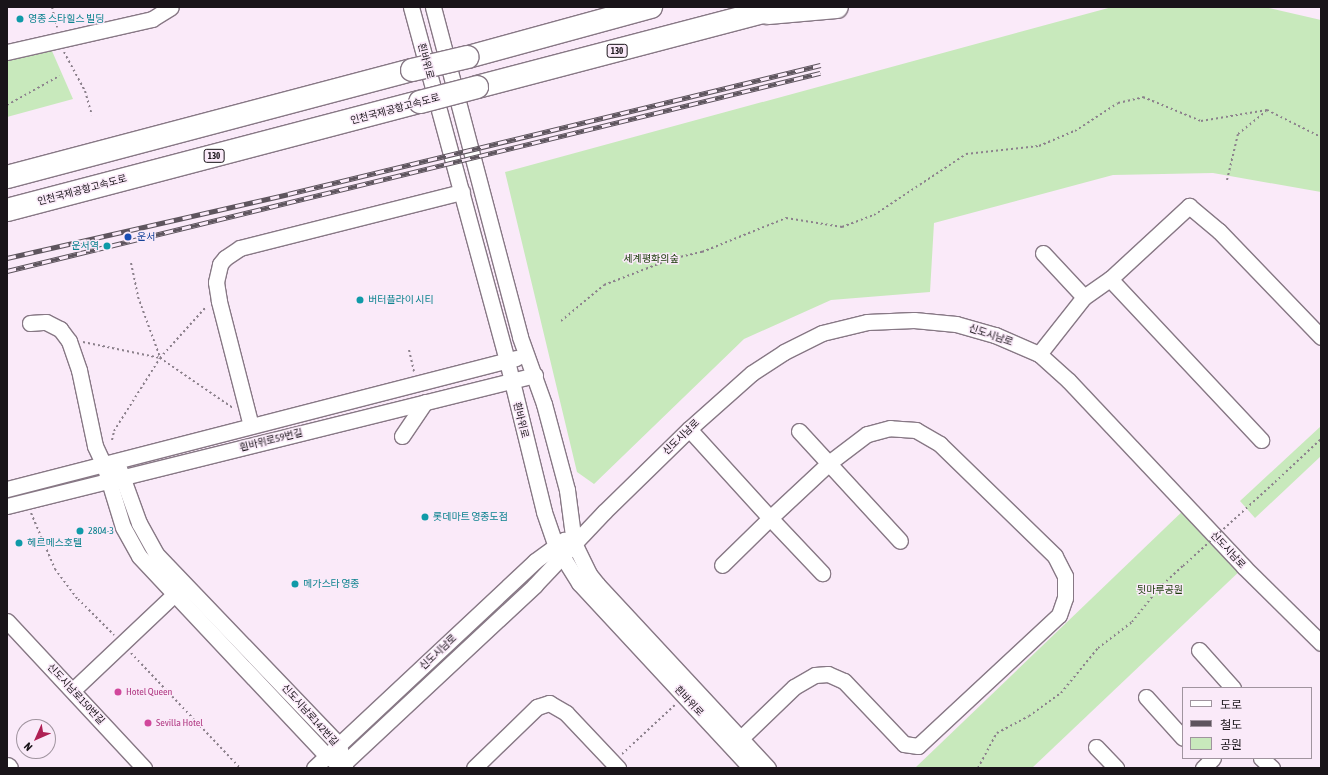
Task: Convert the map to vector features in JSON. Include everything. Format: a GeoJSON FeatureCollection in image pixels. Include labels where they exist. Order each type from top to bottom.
{"type":"FeatureCollection","features":[{"type":"Feature","properties":{"kind":"highway","name":"인천국제공항고속도로"},"geometry":{"type":"LineString","coordinates":[[7,210],[783,7]]}},
{"type":"Feature","properties":{"kind":"highway"},"geometry":{"type":"LineString","coordinates":[[757,14],[837,7]]}},
{"type":"Feature","properties":{"kind":"highway"},"geometry":{"type":"LineString","coordinates":[[7,176],[412,70],[468,57],[648,8]]}},
{"type":"Feature","properties":{"kind":"street"},"geometry":{"type":"LineString","coordinates":[[7,52],[152,19],[171,7]]}},
{"type":"Feature","properties":{"kind":"street","name":"흰바위로"},"geometry":{"type":"LineString","coordinates":[[411,7],[507,362],[544,512],[558,552],[579,583],[751,768]]}},
{"type":"Feature","properties":{"kind":"street","name":"흰바위로"},"geometry":{"type":"LineString","coordinates":[[433,7],[520,337],[535,375],[567,490],[573,539],[589,574],[597,584],[768,768]]}},
{"type":"Feature","properties":{"kind":"street"},"geometry":{"type":"LineString","coordinates":[[251,426],[219,300],[216,282],[220,264],[232,252],[240,248],[462,192]]}},
{"type":"Feature","properties":{"kind":"street"},"geometry":{"type":"LineString","coordinates":[[1039,354],[1084,297],[1110,279],[1189,206],[1220,231],[1321,337]]}},
{"type":"Feature","properties":{"kind":"street"},"geometry":{"type":"LineString","coordinates":[[1043,252],[1084,297]]}},
{"type":"Feature","properties":{"kind":"street"},"geometry":{"type":"LineString","coordinates":[[1110,279],[1261,440]]}},
{"type":"Feature","properties":{"kind":"street","name":"신도시남로"},"geometry":{"type":"LineString","coordinates":[[342,767],[535,585],[558,552],[604,512],[689,429],[752,373],[784,352],[822,333],[867,322],[914,320],[956,324],[996,335],[1039,354],[1069,381],[1244,567],[1321,643]]}},
{"type":"Feature","properties":{"kind":"street"},"geometry":{"type":"LineString","coordinates":[[30,323],[46,322],[60,329],[70,341]]}},
{"type":"Feature","properties":{"kind":"street","name":"신도시남로142번길"},"geometry":{"type":"LineString","coordinates":[[70,341],[79,370],[95,446],[110,463],[147,540],[156,554],[339,745],[342,767]]}},
{"type":"Feature","properties":{"kind":"street","name":"흰바위로59번길"},"geometry":{"type":"LineString","coordinates":[[7,489],[507,362],[527,355]]}},
{"type":"Feature","properties":{"kind":"street","name":"흰바위로59번길"},"geometry":{"type":"LineString","coordinates":[[7,506],[535,375]]}},
{"type":"Feature","properties":{"kind":"street"},"geometry":{"type":"LineString","coordinates":[[402,436],[425,402]]}},
{"type":"Feature","properties":{"kind":"street"},"geometry":{"type":"LineString","coordinates":[[722,566],[770,518],[829,463],[867,434],[890,428],[916,430],[940,444],[1055,556],[1065,576],[1065,598],[1059,615],[918,746],[904,744],[844,681],[828,674],[815,675],[794,687],[740,739]]}},
{"type":"Feature","properties":{"kind":"street"},"geometry":{"type":"LineString","coordinates":[[689,429],[822,573]]}},
{"type":"Feature","properties":{"kind":"street"},"geometry":{"type":"LineString","coordinates":[[799,431],[900,541]]}},
{"type":"Feature","properties":{"kind":"street","name":"신도시남로142번길"},"geometry":{"type":"LineString","coordinates":[[116,478],[115,506],[131,545],[174,595],[327,756],[342,767]]}},
{"type":"Feature","properties":{"kind":"street","name":"신도시남로"},"geometry":{"type":"LineString","coordinates":[[314,768],[535,561],[558,552]]}},
{"type":"Feature","properties":{"kind":"street"},"geometry":{"type":"LineString","coordinates":[[73,690],[185,584]]}},
{"type":"Feature","properties":{"kind":"street","name":"신도시남로150번길"},"geometry":{"type":"LineString","coordinates":[[7,621],[73,690],[144,768]]}},
{"type":"Feature","properties":{"kind":"street"},"geometry":{"type":"LineString","coordinates":[[1199,650],[1232,687]]}},
{"type":"Feature","properties":{"kind":"street"},"geometry":{"type":"LineString","coordinates":[[1146,697],[1182,737]]}},
{"type":"Feature","properties":{"kind":"street"},"geometry":{"type":"LineString","coordinates":[[474,768],[537,707],[549,703],[566,713],[614,763]]}},
{"type":"Feature","properties":{"kind":"street"},"geometry":{"type":"LineString","coordinates":[[1096,748],[1116,768]]}},
{"type":"Feature","properties":{"kind":"street"},"geometry":{"type":"LineString","coordinates":[[1262,759],[1272,768]]}},
{"type":"Feature","properties":{"kind":"path"},"geometry":{"type":"LineString","coordinates":[[52,7],[58,30]]}},
{"type":"Feature","properties":{"kind":"path"},"geometry":{"type":"LineString","coordinates":[[61,46],[85,90],[92,115]]}},
{"type":"Feature","properties":{"kind":"path"},"geometry":{"type":"LineString","coordinates":[[7,105],[59,76]]}},
{"type":"Feature","properties":{"kind":"path"},"geometry":{"type":"LineString","coordinates":[[561,321],[604,285],[671,259],[702,252],[786,218],[842,227],[874,215],[966,154],[1039,146],[1075,131],[1118,103],[1143,97],[1201,121],[1267,110],[1321,137]]}},
{"type":"Feature","properties":{"kind":"path"},"geometry":{"type":"LineString","coordinates":[[1227,180],[1238,134],[1267,110]]}},
{"type":"Feature","properties":{"kind":"path"},"geometry":{"type":"LineString","coordinates":[[131,263],[138,298],[160,358]]}},
{"type":"Feature","properties":{"kind":"path"},"geometry":{"type":"LineString","coordinates":[[112,440],[114,431],[160,358],[206,307],[219,300]]}},
{"type":"Feature","properties":{"kind":"path"},"geometry":{"type":"LineString","coordinates":[[70,341],[160,358],[234,408],[246,405]]}},
{"type":"Feature","properties":{"kind":"path"},"geometry":{"type":"LineString","coordinates":[[409,350],[417,384]]}},
{"type":"Feature","properties":{"kind":"path"},"geometry":{"type":"LineString","coordinates":[[978,768],[997,732],[1029,716],[1061,693],[1098,648],[1132,622],[1159,588],[1321,439]]}},
{"type":"Feature","properties":{"kind":"path"},"geometry":{"type":"LineString","coordinates":[[614,763],[685,696]]}},
{"type":"Feature","properties":{"kind":"green space","name":"세계평화의숲"},"geometry":{"type":"Polygon","coordinates":[[[1112,7],[1265,7],[1321,20],[1321,192],[1213,173],[1113,175],[934,223],[930,292],[831,300],[744,339],[594,484],[577,472],[505,172],[1112,7]]]}},
{"type":"Feature","properties":{"kind":"green space"},"geometry":{"type":"Polygon","coordinates":[[[52,51],[73,99],[7,117],[7,61],[52,51]]]}},
{"type":"Feature","properties":{"kind":"green space"},"geometry":{"type":"Polygon","coordinates":[[[1321,426],[1321,456],[1255,518],[1240,501],[1321,426]]]}},
{"type":"Feature","properties":{"kind":"green space","name":"뒷마루공원"},"geometry":{"type":"Polygon","coordinates":[[[1188,506],[1244,567],[1032,768],[915,768],[1188,506]]]}},
{"type":"Feature","properties":{"kind":"railway"},"geometry":{"type":"LineString","coordinates":[[7,258],[288,194],[821,65]]}},
{"type":"Feature","properties":{"kind":"railway"},"geometry":{"type":"LineString","coordinates":[[7,271],[820,73]]}},
{"type":"Feature","properties":{"kind":"place","name":"영종 스타힐스 빌딩"},"geometry":{"type":"Point","coordinates":[20,19]}},
{"type":"Feature","properties":{"kind":"place","name":"운서"},"geometry":{"type":"Point","coordinates":[128,237]}},
{"type":"Feature","properties":{"kind":"place","name":"운서역"},"geometry":{"type":"Point","coordinates":[107,246]}},
{"type":"Feature","properties":{"kind":"place","name":"버터플라이 시티"},"geometry":{"type":"Point","coordinates":[360,300]}},
{"type":"Feature","properties":{"kind":"place","name":"롯데마트 영종도점"},"geometry":{"type":"Point","coordinates":[425,517]}},
{"type":"Feature","properties":{"kind":"place","name":"2804-3"},"geometry":{"type":"Point","coordinates":[80,531]}},
{"type":"Feature","properties":{"kind":"place","name":"헤르메스호텔"},"geometry":{"type":"Point","coordinates":[19,543]}},
{"type":"Feature","properties":{"kind":"place","name":"메가스타 영종"},"geometry":{"type":"Point","coordinates":[295,584]}},
{"type":"Feature","properties":{"kind":"place","name":"Hotel Queen"},"geometry":{"type":"Point","coordinates":[118,692]}},
{"type":"Feature","properties":{"kind":"place","name":"Sevilla Hotel"},"geometry":{"type":"Point","coordinates":[148,723]}}]}
